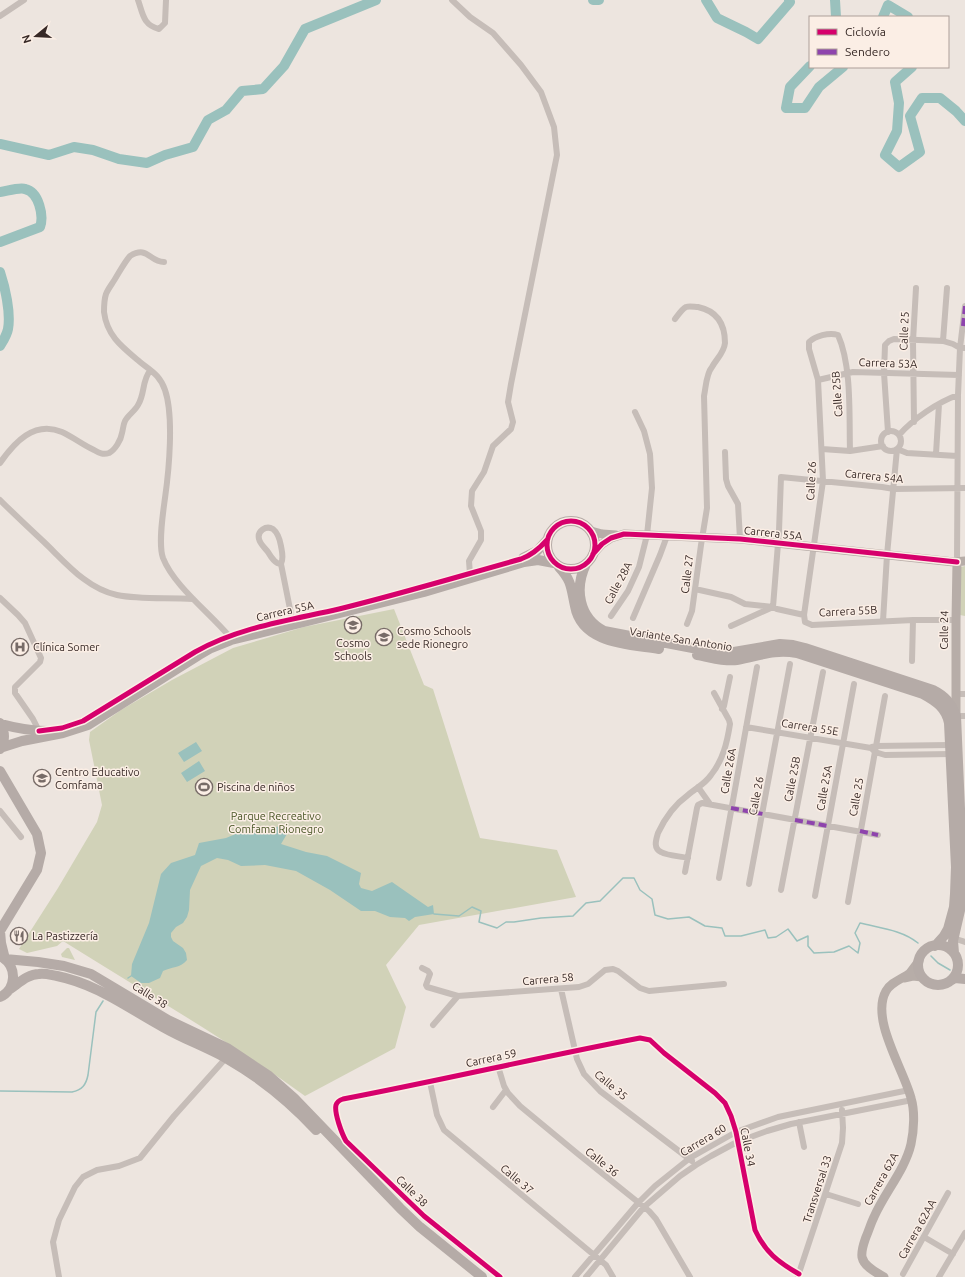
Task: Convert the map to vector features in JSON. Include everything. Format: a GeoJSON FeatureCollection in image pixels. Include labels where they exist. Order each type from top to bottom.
{"type":"FeatureCollection","features":[{"type":"Feature","properties":{"kind":"main road"},"geometry":{"type":"LineString","coordinates":[[566,521],[580,522],[591,531],[595,545],[593,554],[586,564],[573,570],[557,565],[548,554],[546,547],[547,540],[553,528],[566,521]]}},
{"type":"Feature","properties":{"kind":"main road","name":"Carrera 55A"},"geometry":{"type":"LineString","coordinates":[[0,723],[18,729],[39,731],[62,728],[83,721],[207,645],[229,636],[292,619],[372,601],[528,557],[537,551],[547,540]]}},
{"type":"Feature","properties":{"kind":"main road","name":"Carrera 55A"},"geometry":{"type":"LineString","coordinates":[[0,749],[22,741],[63,733],[88,725],[199,655],[211,648],[231,640],[424,592],[524,562],[538,560],[557,565]]}},
{"type":"Feature","properties":{"kind":"main road","name":"Variante San Antonio"},"geometry":{"type":"LineString","coordinates":[[586,564],[580,578],[582,607],[587,618],[597,628],[604,631],[703,650],[726,652],[734,652],[773,644],[793,645],[817,651],[933,690],[945,697]]}},
{"type":"Feature","properties":{"kind":"main road","name":"Variante San Antonio"},"geometry":{"type":"LineString","coordinates":[[557,565],[565,573],[571,584],[578,616],[586,627],[599,637],[628,644],[726,660],[737,660],[776,652],[797,653],[923,694],[956,716]]}},
{"type":"Feature","properties":{"kind":"main road"},"geometry":{"type":"LineString","coordinates":[[945,697],[950,702],[956,716]]}},
{"type":"Feature","properties":{"kind":"main road","name":"Calle 24"},"geometry":{"type":"LineString","coordinates":[[935,946],[948,929],[956,894],[956,716]]}},
{"type":"Feature","properties":{"kind":"main road"},"geometry":{"type":"LineString","coordinates":[[0,723],[4,732],[4,737],[0,749]]}},
{"type":"Feature","properties":{"kind":"main road","name":"Calle 24"},"geometry":{"type":"LineString","coordinates":[[956,745],[963,878],[961,906],[953,938],[959,962]]}},
{"type":"Feature","properties":{"kind":"main road"},"geometry":{"type":"LineString","coordinates":[[0,770],[34,827],[40,843],[41,854],[37,870],[0,931],[3,958],[11,966],[14,976],[10,989]]}},
{"type":"Feature","properties":{"kind":"main road"},"geometry":{"type":"LineString","coordinates":[[950,981],[956,973],[959,962],[945,947],[935,946],[923,952],[919,961],[919,969],[922,977],[928,982],[935,985],[943,984],[950,981],[955,978],[965,979]]}},
{"type":"Feature","properties":{"kind":"main road","name":"Calle 38"},"geometry":{"type":"LineString","coordinates":[[3,958],[64,966],[91,974],[168,1020],[227,1048],[269,1076],[294,1098],[405,1213],[482,1277]]}},
{"type":"Feature","properties":{"kind":"main road","name":"Calle 38"},"geometry":{"type":"LineString","coordinates":[[0,998],[25,978],[33,974],[40,973],[75,980],[113,998],[162,1027],[226,1058],[254,1076],[280,1096],[309,1122],[395,1213],[434,1248],[471,1277]]}},
{"type":"Feature","properties":{"kind":"street"},"geometry":{"type":"LineString","coordinates":[[0,16],[24,0]]}},
{"type":"Feature","properties":{"kind":"street"},"geometry":{"type":"LineString","coordinates":[[138,0],[146,23],[151,27],[159,29],[165,23],[166,0]]}},
{"type":"Feature","properties":{"kind":"street"},"geometry":{"type":"LineString","coordinates":[[452,0],[470,17],[493,33],[521,65],[541,92],[554,127],[557,155],[508,402],[513,422],[511,429],[493,446],[484,472],[472,491],[471,506],[481,531],[481,540],[469,561],[470,574]]}},
{"type":"Feature","properties":{"kind":"street"},"geometry":{"type":"LineString","coordinates":[[164,262],[159,262],[141,251],[130,256],[106,294],[104,305],[108,330],[124,349],[150,371],[158,375],[165,390],[170,421],[167,486],[162,520],[162,556],[170,570],[193,599],[229,636]]}},
{"type":"Feature","properties":{"kind":"street","name":"Calle 25"},"geometry":{"type":"LineString","coordinates":[[914,422],[913,340],[916,288]]}},
{"type":"Feature","properties":{"kind":"street"},"geometry":{"type":"LineString","coordinates":[[944,341],[947,288]]}},
{"type":"Feature","properties":{"kind":"street","name":"Calle 27"},"geometry":{"type":"LineString","coordinates":[[675,318],[686,307],[694,306],[707,309],[715,314],[723,327],[725,343],[722,353],[711,367],[704,396],[707,454],[707,508],[692,611],[687,624]]}},
{"type":"Feature","properties":{"kind":"street","name":"Calle 24"},"geometry":{"type":"LineString","coordinates":[[956,716],[955,694],[960,620],[961,562],[957,488],[958,396],[965,306]]}},
{"type":"Feature","properties":{"kind":"street","name":"Calle 25B"},"geometry":{"type":"LineString","coordinates":[[809,349],[809,342],[812,339],[833,333],[838,335],[847,372],[850,451]]}},
{"type":"Feature","properties":{"kind":"street"},"geometry":{"type":"LineString","coordinates":[[888,432],[884,373],[885,346],[889,341],[894,339],[944,341],[962,348]]}},
{"type":"Feature","properties":{"kind":"street","name":"Calle 26"},"geometry":{"type":"LineString","coordinates":[[804,615],[823,481],[818,380],[809,349]]}},
{"type":"Feature","properties":{"kind":"street"},"geometry":{"type":"LineString","coordinates":[[0,463],[9,450],[22,438],[43,428],[62,432],[101,454],[109,453],[116,447],[122,435],[124,422],[138,405],[145,379],[150,371]]}},
{"type":"Feature","properties":{"kind":"street","name":"Carrera 53A"},"geometry":{"type":"LineString","coordinates":[[818,380],[847,372],[959,375]]}},
{"type":"Feature","properties":{"kind":"street"},"geometry":{"type":"LineString","coordinates":[[899,435],[939,404],[958,396]]}},
{"type":"Feature","properties":{"kind":"street"},"geometry":{"type":"LineString","coordinates":[[936,454],[939,404]]}},
{"type":"Feature","properties":{"kind":"street","name":"Calle 28A"},"geometry":{"type":"LineString","coordinates":[[611,616],[628,591],[639,567],[647,535],[652,488],[652,472],[647,440],[635,412]]}},
{"type":"Feature","properties":{"kind":"street"},"geometry":{"type":"LineString","coordinates":[[883,446],[882,439],[884,434],[894,432],[899,435]]}},
{"type":"Feature","properties":{"kind":"street"},"geometry":{"type":"LineString","coordinates":[[883,621],[896,449],[900,444],[899,435]]}},
{"type":"Feature","properties":{"kind":"street"},"geometry":{"type":"LineString","coordinates":[[822,449],[850,451],[883,446],[889,450],[896,449],[907,453],[957,456]]}},
{"type":"Feature","properties":{"kind":"street"},"geometry":{"type":"LineString","coordinates":[[725,452],[726,479],[728,486],[738,504],[740,539]]}},
{"type":"Feature","properties":{"kind":"street","name":"Carrera 54A"},"geometry":{"type":"LineString","coordinates":[[778,543],[781,477],[894,489],[965,488]]}},
{"type":"Feature","properties":{"kind":"street"},"geometry":{"type":"LineString","coordinates":[[0,500],[76,572],[93,586],[117,595],[193,599]]}},
{"type":"Feature","properties":{"kind":"street"},"geometry":{"type":"LineString","coordinates":[[281,564],[276,563],[260,542],[260,532],[265,528],[272,528],[278,536],[283,558],[281,564],[292,619]]}},
{"type":"Feature","properties":{"kind":"street","name":"Carrera 55A"},"geometry":{"type":"LineString","coordinates":[[591,531],[618,536]]}},
{"type":"Feature","properties":{"kind":"street","name":"Carrera 55A"},"geometry":{"type":"LineString","coordinates":[[593,554],[606,541],[624,534],[740,539],[887,556],[961,562]]}},
{"type":"Feature","properties":{"kind":"street"},"geometry":{"type":"LineString","coordinates":[[633,618],[667,536]]}},
{"type":"Feature","properties":{"kind":"street"},"geometry":{"type":"LineString","coordinates":[[731,626],[773,607],[778,543]]}},
{"type":"Feature","properties":{"kind":"street","name":"Carrera 55B"},"geometry":{"type":"LineString","coordinates":[[695,589],[731,597],[745,604],[773,607],[804,615],[805,622],[812,625],[883,621],[960,620]]}},
{"type":"Feature","properties":{"kind":"street"},"geometry":{"type":"LineString","coordinates":[[0,598],[25,623],[40,654],[40,662],[15,687],[15,693],[33,719],[39,731]]}},
{"type":"Feature","properties":{"kind":"street"},"geometry":{"type":"LineString","coordinates":[[912,661],[913,620]]}},
{"type":"Feature","properties":{"kind":"street","name":"Calle 26"},"geometry":{"type":"LineString","coordinates":[[749,884],[790,664]]}},
{"type":"Feature","properties":{"kind":"street","name":"Calle 26A"},"geometry":{"type":"LineString","coordinates":[[719,878],[757,668]]}},
{"type":"Feature","properties":{"kind":"street","name":"Calle 25B"},"geometry":{"type":"LineString","coordinates":[[781,890],[823,672]]}},
{"type":"Feature","properties":{"kind":"street"},"geometry":{"type":"LineString","coordinates":[[722,709],[724,706],[730,677]]}},
{"type":"Feature","properties":{"kind":"street","name":"Calle 25A"},"geometry":{"type":"LineString","coordinates":[[815,896],[854,684]]}},
{"type":"Feature","properties":{"kind":"street"},"geometry":{"type":"LineString","coordinates":[[688,858],[661,852],[657,849],[655,844],[665,819],[670,812],[684,797],[710,776],[722,758],[730,720],[722,709],[714,693]]}},
{"type":"Feature","properties":{"kind":"street"},"geometry":{"type":"LineString","coordinates":[[945,697],[955,694],[965,694]]}},
{"type":"Feature","properties":{"kind":"street","name":"Calle 25"},"geometry":{"type":"LineString","coordinates":[[848,902],[874,748],[885,696]]}},
{"type":"Feature","properties":{"kind":"street","name":"Carrera 55E"},"geometry":{"type":"LineString","coordinates":[[746,727],[874,748],[956,745]]}},
{"type":"Feature","properties":{"kind":"street","name":"Carrera 55E"},"geometry":{"type":"LineString","coordinates":[[874,748],[885,755],[893,755],[956,745]]}},
{"type":"Feature","properties":{"kind":"street"},"geometry":{"type":"LineString","coordinates":[[698,787],[710,804]]}},
{"type":"Feature","properties":{"kind":"street"},"geometry":{"type":"LineString","coordinates":[[685,872],[697,808],[698,805],[702,803],[878,835]]}},
{"type":"Feature","properties":{"kind":"street"},"geometry":{"type":"LineString","coordinates":[[0,811],[21,837]]}},
{"type":"Feature","properties":{"kind":"street"},"geometry":{"type":"LineString","coordinates":[[953,938],[965,942]]}},
{"type":"Feature","properties":{"kind":"street","name":"Carrera 62A"},"geometry":{"type":"LineString","coordinates":[[869,1273],[862,1259],[863,1247],[874,1217],[908,1156],[912,1141],[913,1125],[912,1100],[886,1034],[882,1016],[882,1003],[890,986],[910,972],[919,961]]}},
{"type":"Feature","properties":{"kind":"street"},"geometry":{"type":"LineString","coordinates":[[422,968],[430,974],[426,985],[427,987],[458,996],[433,1025]]}},
{"type":"Feature","properties":{"kind":"street","name":"Carrera 58"},"geometry":{"type":"LineString","coordinates":[[458,996],[579,987],[588,984],[605,970],[609,969],[618,971],[640,988],[649,991],[724,984]]}},
{"type":"Feature","properties":{"kind":"street"},"geometry":{"type":"LineString","coordinates":[[899,980],[913,976],[922,977]]}},
{"type":"Feature","properties":{"kind":"street","name":"Calle 35"},"geometry":{"type":"LineString","coordinates":[[561,989],[574,1050],[581,1071],[600,1091],[696,1164]]}},
{"type":"Feature","properties":{"kind":"street","name":"Carrera 59"},"geometry":{"type":"LineString","coordinates":[[338,1102],[343,1099],[430,1082],[574,1050],[640,1038],[650,1040]]}},
{"type":"Feature","properties":{"kind":"street","name":"Calle 34"},"geometry":{"type":"LineString","coordinates":[[650,1040],[664,1053],[715,1093],[725,1103],[736,1132],[752,1221],[757,1234],[762,1244],[777,1260],[799,1275]]}},
{"type":"Feature","properties":{"kind":"street"},"geometry":{"type":"LineString","coordinates":[[59,1277],[52,1242],[59,1220],[75,1186],[83,1177],[97,1170],[119,1166],[140,1158],[174,1116],[226,1058]]}},
{"type":"Feature","properties":{"kind":"street","name":"Calle 36"},"geometry":{"type":"LineString","coordinates":[[498,1066],[506,1090],[520,1106],[644,1207],[656,1219],[690,1277]]}},
{"type":"Feature","properties":{"kind":"street","name":"Calle 37"},"geometry":{"type":"LineString","coordinates":[[430,1082],[437,1115],[444,1130],[606,1265],[613,1277]]}},
{"type":"Feature","properties":{"kind":"street"},"geometry":{"type":"LineString","coordinates":[[493,1107],[506,1090]]}},
{"type":"Feature","properties":{"kind":"street","name":"Carrera 60"},"geometry":{"type":"LineString","coordinates":[[575,1277],[638,1203],[655,1186],[690,1158],[736,1132],[778,1117],[909,1090]]}},
{"type":"Feature","properties":{"kind":"street","name":"Carrera 60"},"geometry":{"type":"LineString","coordinates":[[586,1277],[644,1207],[696,1164],[738,1142],[767,1131],[799,1122],[912,1100]]}},
{"type":"Feature","properties":{"kind":"street","name":"Calle 38"},"geometry":{"type":"LineString","coordinates":[[338,1102],[336,1111],[346,1141],[424,1216],[500,1277]]}},
{"type":"Feature","properties":{"kind":"street","name":"Transversal 33"},"geometry":{"type":"LineString","coordinates":[[799,1275],[842,1143],[841,1105]]}},
{"type":"Feature","properties":{"kind":"street"},"geometry":{"type":"LineString","coordinates":[[799,1122],[804,1147]]}},
{"type":"Feature","properties":{"kind":"street","name":"Carrera 62AA"},"geometry":{"type":"LineString","coordinates":[[903,1274],[948,1193]]}},
{"type":"Feature","properties":{"kind":"street"},"geometry":{"type":"LineString","coordinates":[[826,1194],[858,1204]]}},
{"type":"Feature","properties":{"kind":"street"},"geometry":{"type":"LineString","coordinates":[[940,1277],[965,1233]]}},
{"type":"Feature","properties":{"kind":"street"},"geometry":{"type":"LineString","coordinates":[[924,1237],[953,1254]]}},
{"type":"Feature","properties":{"kind":"street"},"geometry":{"type":"LineString","coordinates":[[869,1273],[884,1277]]}},
{"type":"Feature","properties":{"kind":"green space"},"geometry":{"type":"Polygon","coordinates":[[[965,566],[965,616],[960,615],[961,567],[965,566]]]}},
{"type":"Feature","properties":{"kind":"green space","name":"Parque Recreativo Comfama Rionegro"},"geometry":{"type":"Polygon","coordinates":[[[394,609],[424,685],[433,689],[480,838],[557,850],[576,897],[419,925],[386,965],[406,1007],[395,1048],[305,1096],[246,1055],[63,941],[57,946],[27,953],[19,949],[58,888],[97,822],[102,805],[89,740],[90,732],[121,710],[172,680],[233,648],[304,627],[394,609]]]}},
{"type":"Feature","properties":{"kind":"green space"},"geometry":{"type":"Polygon","coordinates":[[[69,948],[75,960],[62,957],[61,954],[69,948]]]}},
{"type":"Feature","properties":{"kind":"water"},"geometry":{"type":"Polygon","coordinates":[[[196,742],[202,751],[184,762],[178,753],[196,742]]]}},
{"type":"Feature","properties":{"kind":"water"},"geometry":{"type":"Polygon","coordinates":[[[199,761],[205,771],[187,782],[181,773],[199,761]]]}},
{"type":"Feature","properties":{"kind":"water","name":"Piscina de niños"},"geometry":{"type":"Polygon","coordinates":[[[208,782],[209,788],[203,792],[198,791],[200,786],[208,782]]]}},
{"type":"Feature","properties":{"kind":"water"},"geometry":{"type":"Polygon","coordinates":[[[284,824],[287,834],[281,844],[306,852],[327,856],[361,873],[359,884],[361,888],[372,891],[392,882],[428,907],[433,905],[434,914],[415,917],[409,921],[405,918],[390,917],[375,911],[361,911],[330,890],[296,871],[265,865],[241,866],[228,860],[217,858],[201,866],[190,890],[189,910],[187,917],[183,923],[176,927],[171,933],[173,941],[183,948],[186,953],[187,960],[185,963],[163,971],[160,978],[149,983],[141,983],[131,976],[132,964],[149,923],[161,874],[171,863],[195,855],[199,843],[226,838],[238,833],[262,833],[284,824]]]}},
{"type":"Feature","properties":{"kind":"waterway"},"geometry":{"type":"LineString","coordinates":[[0,144],[49,155],[74,147],[93,150],[119,159],[147,163],[165,155],[193,147],[208,120],[226,110],[242,91],[263,89],[284,66],[305,29],[376,0]]}},
{"type":"Feature","properties":{"kind":"waterway"},"geometry":{"type":"LineString","coordinates":[[593,0],[599,0]]}},
{"type":"Feature","properties":{"kind":"waterway"},"geometry":{"type":"LineString","coordinates":[[706,0],[717,18],[758,39],[790,2],[789,0]]}},
{"type":"Feature","properties":{"kind":"waterway"},"geometry":{"type":"LineString","coordinates":[[835,0],[836,16]]}},
{"type":"Feature","properties":{"kind":"waterway"},"geometry":{"type":"LineString","coordinates":[[883,16],[888,5],[906,16]]}},
{"type":"Feature","properties":{"kind":"waterway"},"geometry":{"type":"LineString","coordinates":[[809,67],[790,87],[786,108],[805,108],[819,87],[842,68]]}},
{"type":"Feature","properties":{"kind":"waterway"},"geometry":{"type":"LineString","coordinates":[[911,68],[895,82],[899,103],[897,131],[885,155],[899,167],[920,152],[910,116],[922,98],[940,98],[956,111],[965,121]]}},
{"type":"Feature","properties":{"kind":"waterway"},"geometry":{"type":"LineString","coordinates":[[0,192],[20,188],[30,191],[37,199],[41,211],[40,227],[0,242]]}},
{"type":"Feature","properties":{"kind":"waterway"},"geometry":{"type":"LineString","coordinates":[[0,272],[4,285],[9,315],[7,333],[0,346]]}},
{"type":"Feature","properties":{"kind":"waterway"},"geometry":{"type":"LineString","coordinates":[[434,914],[459,916],[472,907],[481,911],[479,922],[497,928],[506,922],[573,916],[586,903],[600,901],[623,878],[634,878],[640,890],[652,899],[655,915],[668,919],[689,917],[705,926],[722,928],[725,936],[741,936],[765,930],[768,938],[776,937],[788,929],[797,941],[808,936],[808,946],[814,953],[834,952],[849,946],[858,953],[860,943],[855,933],[860,923],[898,932],[918,943]]}},
{"type":"Feature","properties":{"kind":"waterway"},"geometry":{"type":"LineString","coordinates":[[931,956],[938,963],[950,970]]}},
{"type":"Feature","properties":{"kind":"waterway"},"geometry":{"type":"LineString","coordinates":[[0,1091],[72,1092],[81,1088],[85,1084],[88,1075],[96,1012],[103,1001]]}},
{"type":"Feature","properties":{"kind":"marked path"},"geometry":{"type":"LineString","coordinates":[[963,326],[965,306]]}},
{"type":"Feature","properties":{"kind":"marked path"},"geometry":{"type":"LineString","coordinates":[[731,808],[763,814]]}},
{"type":"Feature","properties":{"kind":"marked path"},"geometry":{"type":"LineString","coordinates":[[795,820],[828,826]]}},
{"type":"Feature","properties":{"kind":"marked path"},"geometry":{"type":"LineString","coordinates":[[860,831],[878,835]]}},
{"type":"Feature","properties":{"kind":"cycle path"},"geometry":{"type":"LineString","coordinates":[[566,521],[576,521],[585,525],[591,531],[594,536],[595,545],[594,554],[585,565],[576,569],[566,569],[557,565],[551,559],[547,550],[547,540],[551,531],[557,525],[566,521]]}},
{"type":"Feature","properties":{"kind":"cycle path"},"geometry":{"type":"LineString","coordinates":[[593,554],[602,544],[611,538],[624,534],[740,539],[957,562]]}},
{"type":"Feature","properties":{"kind":"cycle path"},"geometry":{"type":"LineString","coordinates":[[39,731],[62,728],[83,721],[195,652],[229,636],[266,625],[385,597],[521,559],[529,556],[547,540]]}},
{"type":"Feature","properties":{"kind":"cycle path"},"geometry":{"type":"LineString","coordinates":[[500,1277],[424,1216],[346,1141],[337,1118],[336,1105],[338,1102],[343,1099],[603,1045],[640,1038],[650,1040],[664,1053],[715,1093],[725,1103],[736,1132],[755,1230],[763,1244],[773,1256],[799,1274]]}},
{"type":"Feature","properties":{"kind":"place","name":"Cosmo Schools"},"geometry":{"type":"Point","coordinates":[353,625]}},
{"type":"Feature","properties":{"kind":"place","name":"Cosmo Schools sede Rionegro"},"geometry":{"type":"Point","coordinates":[384,637]}},
{"type":"Feature","properties":{"kind":"place","name":"Clínica Somer"},"geometry":{"type":"Point","coordinates":[20,647]}},
{"type":"Feature","properties":{"kind":"place","name":"Centro Educativo Comfama"},"geometry":{"type":"Point","coordinates":[42,778]}},
{"type":"Feature","properties":{"kind":"place","name":"Piscina de niños"},"geometry":{"type":"Point","coordinates":[204,787]}},
{"type":"Feature","properties":{"kind":"place","name":"La Pastizzería"},"geometry":{"type":"Point","coordinates":[19,936]}}]}
